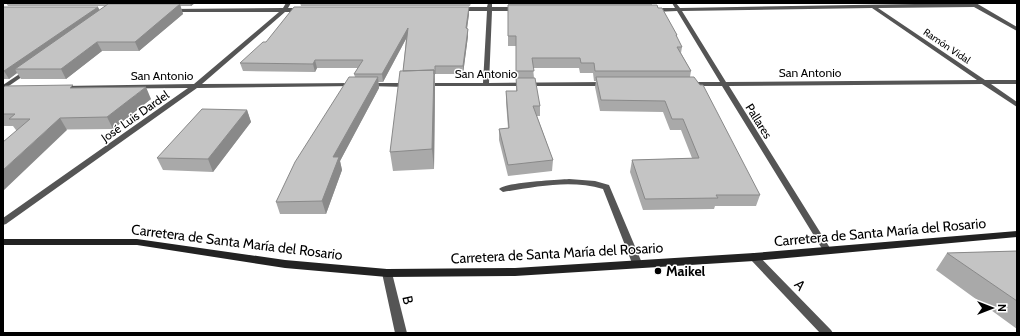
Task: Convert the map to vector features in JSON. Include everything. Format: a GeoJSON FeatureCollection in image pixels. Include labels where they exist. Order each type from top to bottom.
{"type":"FeatureCollection","features":[{"type":"Feature","properties":{"kind":"main road","name":"Carretera de Santa María del Rosario"},"geometry":{"type":"LineString","coordinates":[[3,242],[137,242],[285,264],[387,273],[515,272],[637,263],[754,257],[1017,234]]}},
{"type":"Feature","properties":{"kind":"street","name":"José Luis Dardel"},"geometry":{"type":"LineString","coordinates":[[3,222],[198,86],[284,10],[289,3]]}},
{"type":"Feature","properties":{"kind":"street","name":"Ramón Vidal"},"geometry":{"type":"LineString","coordinates":[[870,4],[1017,105]]}},
{"type":"Feature","properties":{"kind":"street"},"geometry":{"type":"LineString","coordinates":[[647,10],[676,6],[974,4],[1017,29]]}},
{"type":"Feature","properties":{"kind":"street"},"geometry":{"type":"LineString","coordinates":[[450,9],[489,6],[521,9]]}},
{"type":"Feature","properties":{"kind":"street"},"geometry":{"type":"LineString","coordinates":[[486,84],[489,6]]}},
{"type":"Feature","properties":{"kind":"street","name":"Pallares"},"geometry":{"type":"LineString","coordinates":[[676,6],[827,250]]}},
{"type":"Feature","properties":{"kind":"street"},"geometry":{"type":"LineString","coordinates":[[167,10],[308,10]]}},
{"type":"Feature","properties":{"kind":"street"},"geometry":{"type":"LineString","coordinates":[[4,88],[30,69]]}},
{"type":"Feature","properties":{"kind":"street","name":"San Antonio"},"geometry":{"type":"LineString","coordinates":[[684,84],[1017,82]]}},
{"type":"Feature","properties":{"kind":"street","name":"San Antonio"},"geometry":{"type":"LineString","coordinates":[[59,87],[612,84]]}},
{"type":"Feature","properties":{"kind":"street"},"geometry":{"type":"LineString","coordinates":[[4,88],[20,87]]}},
{"type":"Feature","properties":{"kind":"street"},"geometry":{"type":"LineString","coordinates":[[503,189],[552,183],[583,182],[595,182],[606,187],[637,263]]}},
{"type":"Feature","properties":{"kind":"street","name":"A"},"geometry":{"type":"LineString","coordinates":[[754,257],[827,333]]}},
{"type":"Feature","properties":{"kind":"street","name":"B"},"geometry":{"type":"LineString","coordinates":[[387,273],[401,333]]}},
{"type":"Feature","properties":{"kind":"building"},"geometry":{"type":"Polygon","coordinates":[[[108,4],[180,4],[135,42],[97,42],[61,69],[15,69],[108,4]]]}},
{"type":"Feature","properties":{"kind":"building"},"geometry":{"type":"Polygon","coordinates":[[[508,5],[657,5],[658,8],[662,8],[677,35],[682,47],[677,47],[691,71],[595,71],[594,63],[581,63],[580,58],[532,58],[534,71],[516,71],[516,36],[508,36],[508,5]]]}},
{"type":"Feature","properties":{"kind":"building"},"geometry":{"type":"Polygon","coordinates":[[[3,7],[98,7],[3,71],[3,7]]]}},
{"type":"Feature","properties":{"kind":"building"},"geometry":{"type":"Polygon","coordinates":[[[294,7],[469,7],[466,28],[468,29],[463,66],[435,66],[435,74],[434,70],[403,71],[408,28],[382,74],[354,74],[363,60],[315,60],[313,64],[240,63],[263,42],[266,42],[294,7]]]}},
{"type":"Feature","properties":{"kind":"building"},"geometry":{"type":"Polygon","coordinates":[[[434,70],[432,149],[390,152],[400,71],[434,70]]]}},
{"type":"Feature","properties":{"kind":"building"},"geometry":{"type":"Polygon","coordinates":[[[349,77],[378,77],[333,157],[339,157],[322,201],[276,202],[295,162],[349,77]]]}},
{"type":"Feature","properties":{"kind":"building"},"geometry":{"type":"Polygon","coordinates":[[[596,77],[694,77],[700,85],[703,85],[760,195],[716,195],[718,198],[645,199],[632,160],[699,158],[683,119],[672,119],[665,101],[601,100],[596,77]]]}},
{"type":"Feature","properties":{"kind":"building"},"geometry":{"type":"Polygon","coordinates":[[[516,78],[535,78],[540,106],[533,106],[553,160],[508,165],[499,129],[509,128],[506,91],[517,91],[516,78]]]}},
{"type":"Feature","properties":{"kind":"building"},"geometry":{"type":"Polygon","coordinates":[[[73,85],[70,88],[146,87],[107,117],[60,118],[3,170],[3,142],[30,119],[9,119],[15,114],[3,114],[3,88],[5,86],[73,85]]]}},
{"type":"Feature","properties":{"kind":"building"},"geometry":{"type":"Polygon","coordinates":[[[202,109],[247,110],[208,159],[157,158],[202,109]]]}},
{"type":"Feature","properties":{"kind":"building"},"geometry":{"type":"Polygon","coordinates":[[[1017,251],[1017,301],[947,253],[1017,251]]]}},
{"type":"Feature","properties":{"kind":"place","name":"Maikel"},"geometry":{"type":"Point","coordinates":[658,271]}}]}
